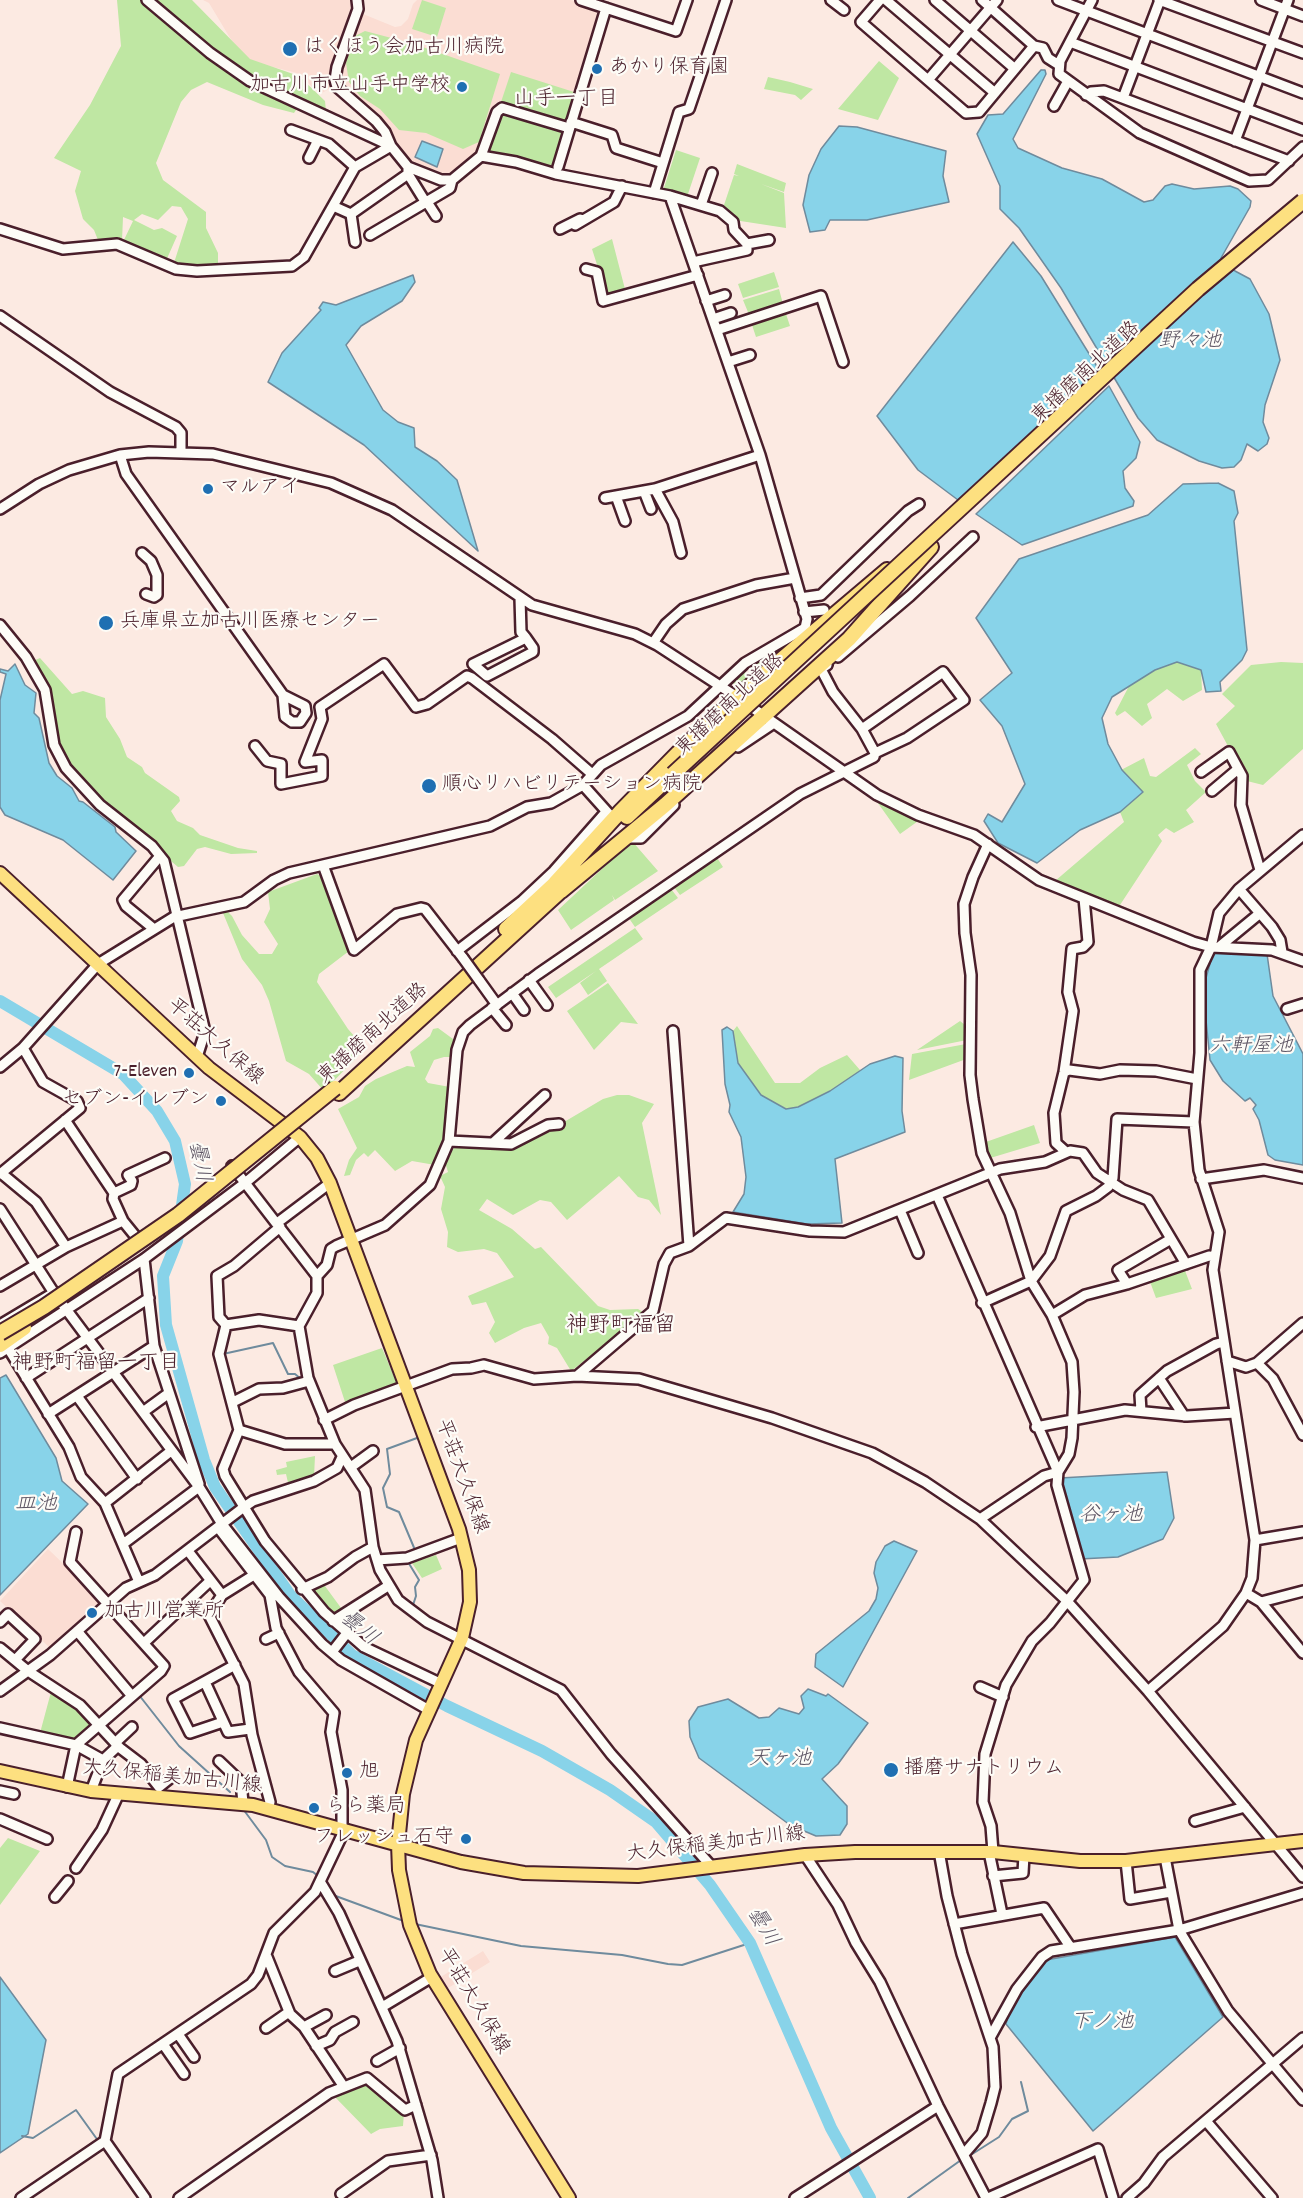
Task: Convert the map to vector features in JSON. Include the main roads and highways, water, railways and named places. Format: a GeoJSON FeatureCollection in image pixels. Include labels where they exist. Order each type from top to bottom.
{"type":"FeatureCollection","features":[{"type":"Feature","properties":{"kind":"highway","name":"東播磨南北道路"},"geometry":{"type":"LineString","coordinates":[[2,1347],[24,1328],[187,1216],[337,1090],[677,777],[1221,268],[1303,201]]}},
{"type":"Feature","properties":{"kind":"highway","name":"東播磨南北道路"},"geometry":{"type":"LineString","coordinates":[[927,544],[1225,273],[1303,209]]}},
{"type":"Feature","properties":{"kind":"highway"},"geometry":{"type":"LineString","coordinates":[[558,887],[648,782],[710,726],[737,697],[866,586],[927,544]]}},
{"type":"Feature","properties":{"kind":"highway"},"geometry":{"type":"LineString","coordinates":[[558,887],[665,805],[769,720],[801,680],[849,639],[884,602],[927,544]]}},
{"type":"Feature","properties":{"kind":"highway","name":"東播磨南北道路"},"geometry":{"type":"LineString","coordinates":[[0,1333],[53,1301],[178,1215],[337,1090]]}},
{"type":"Feature","properties":{"kind":"main road","name":"平荘大久保線"},"geometry":{"type":"LineString","coordinates":[[0,873],[197,1057],[252,1102],[300,1137],[317,1158],[330,1183],[461,1538],[469,1570],[470,1602],[462,1638],[411,1756],[398,1844],[399,1870],[410,1926],[432,1977],[569,2198]]}},
{"type":"Feature","properties":{"kind":"main road","name":"大久保稲美加古川線"},"geometry":{"type":"LineString","coordinates":[[0,1771],[91,1791],[243,1803],[344,1828],[478,1866],[524,1873],[609,1877],[687,1871],[805,1855],[939,1851],[991,1852],[1080,1861],[1126,1861],[1303,1841]]}},
{"type":"Feature","properties":{"kind":"water","name":"野々池"},"geometry":{"type":"Polygon","coordinates":[[[1041,70],[1045,70],[1046,74],[1013,139],[1018,148],[1062,168],[1102,179],[1144,202],[1153,200],[1165,186],[1172,184],[1194,189],[1230,186],[1238,189],[1251,201],[1250,207],[1221,258],[1235,271],[1250,279],[1269,314],[1280,360],[1265,405],[1263,422],[1269,438],[1267,444],[1258,451],[1247,444],[1241,460],[1234,467],[1222,468],[1199,461],[1157,440],[1138,418],[1061,288],[1019,228],[1000,209],[1000,186],[977,134],[988,115],[1003,114],[1041,70]]]}},
{"type":"Feature","properties":{"kind":"water"},"geometry":{"type":"Polygon","coordinates":[[[839,126],[857,127],[946,151],[943,176],[949,202],[867,220],[830,220],[825,230],[810,232],[803,205],[809,175],[821,149],[839,126]]]}},
{"type":"Feature","properties":{"kind":"water"},"geometry":{"type":"Polygon","coordinates":[[[422,141],[443,149],[437,167],[415,157],[422,141]]]}},
{"type":"Feature","properties":{"kind":"water"},"geometry":{"type":"Polygon","coordinates":[[[1013,242],[1041,276],[1101,373],[958,500],[918,470],[877,416],[1013,242]]]}},
{"type":"Feature","properties":{"kind":"water"},"geometry":{"type":"Polygon","coordinates":[[[413,275],[415,282],[402,301],[361,326],[346,345],[383,410],[398,422],[414,428],[415,447],[437,461],[457,480],[478,551],[364,445],[268,382],[282,353],[321,310],[319,308],[323,302],[336,305],[413,275]]]}},
{"type":"Feature","properties":{"kind":"water"},"geometry":{"type":"Polygon","coordinates":[[[1109,386],[1140,442],[1136,458],[1123,471],[1125,488],[1134,501],[1133,506],[1022,545],[976,514],[1109,386]]]}},
{"type":"Feature","properties":{"kind":"water"},"geometry":{"type":"Polygon","coordinates":[[[1218,483],[1234,491],[1238,513],[1234,521],[1247,650],[1242,660],[1220,682],[1221,691],[1206,692],[1201,670],[1177,662],[1155,670],[1112,697],[1102,718],[1108,744],[1122,770],[1143,792],[1120,812],[1080,830],[1037,863],[998,843],[984,821],[988,814],[1002,822],[1025,784],[1002,726],[980,700],[1012,673],[976,618],[1019,559],[1148,515],[1183,484],[1218,483]]]}},
{"type":"Feature","properties":{"kind":"water"},"geometry":{"type":"Polygon","coordinates":[[[15,664],[25,685],[36,693],[34,713],[39,718],[49,763],[57,776],[72,788],[79,801],[115,827],[116,832],[136,851],[113,880],[63,840],[5,815],[0,807],[0,700],[6,674],[0,672],[0,669],[8,671],[15,664]]]}},
{"type":"Feature","properties":{"kind":"water","name":"六軒屋池"},"geometry":{"type":"Polygon","coordinates":[[[1213,953],[1267,954],[1273,996],[1303,1054],[1303,1165],[1275,1160],[1268,1155],[1259,1120],[1253,1109],[1256,1105],[1250,1098],[1245,1101],[1223,1081],[1210,1060],[1204,1000],[1206,978],[1213,953]]]}},
{"type":"Feature","properties":{"kind":"water"},"geometry":{"type":"Polygon","coordinates":[[[727,1027],[733,1031],[738,1063],[761,1095],[786,1109],[798,1107],[830,1091],[870,1064],[895,1056],[903,1058],[902,1111],[905,1132],[835,1159],[842,1223],[807,1224],[733,1212],[744,1194],[746,1177],[741,1137],[729,1112],[730,1105],[725,1084],[722,1030],[727,1027]]]}},
{"type":"Feature","properties":{"kind":"water","name":"皿池"},"geometry":{"type":"Polygon","coordinates":[[[6,1375],[56,1458],[62,1481],[88,1504],[0,1595],[0,1378],[6,1375]]]}},
{"type":"Feature","properties":{"kind":"water","name":"谷ヶ池"},"geometry":{"type":"Polygon","coordinates":[[[1167,1472],[1174,1518],[1163,1539],[1118,1557],[1080,1559],[1060,1478],[1167,1472]]]}},
{"type":"Feature","properties":{"kind":"water"},"geometry":{"type":"Polygon","coordinates":[[[894,1541],[917,1551],[843,1687],[815,1667],[816,1654],[869,1611],[876,1599],[878,1588],[874,1573],[876,1562],[885,1546],[894,1541]]]}},
{"type":"Feature","properties":{"kind":"water","name":"天ヶ池"},"geometry":{"type":"Polygon","coordinates":[[[808,1689],[826,1696],[828,1694],[868,1723],[838,1764],[822,1779],[847,1806],[847,1824],[840,1835],[816,1836],[790,1825],[699,1758],[690,1737],[689,1721],[698,1707],[728,1699],[759,1718],[769,1717],[779,1708],[799,1714],[804,1708],[801,1696],[808,1689]]]}},
{"type":"Feature","properties":{"kind":"water","name":"下ノ池"},"geometry":{"type":"Polygon","coordinates":[[[1175,1937],[1223,2017],[1093,2131],[1006,2024],[1010,2008],[1046,1960],[1175,1937]]]}},
{"type":"Feature","properties":{"kind":"water"},"geometry":{"type":"Polygon","coordinates":[[[0,1977],[46,2040],[28,2134],[0,2153],[0,1977]]]}},
{"type":"Feature","properties":{"kind":"waterway","name":"曇川"},"geometry":{"type":"LineString","coordinates":[[0,1001],[123,1074],[157,1111],[175,1141],[185,1184],[177,1241],[163,1276],[166,1325],[204,1460],[215,1487],[290,1595],[352,1655],[447,1706],[542,1751],[610,1790],[656,1822],[710,1885],[750,1943],[831,2128],[870,2198]]}},
{"type":"Feature","properties":{"kind":"waterway"},"geometry":{"type":"LineString","coordinates":[[223,1354],[273,1343],[288,1374],[295,1374],[301,1379]]}},
{"type":"Feature","properties":{"kind":"waterway"},"geometry":{"type":"LineString","coordinates":[[415,1550],[399,1512],[387,1507],[383,1488],[390,1474],[387,1449],[417,1438]]}},
{"type":"Feature","properties":{"kind":"waterway"},"geometry":{"type":"LineString","coordinates":[[408,1562],[419,1580],[415,1587],[416,1596],[412,1608]]}},
{"type":"Feature","properties":{"kind":"waterway"},"geometry":{"type":"LineString","coordinates":[[139,1695],[179,1746],[230,1792]]}},
{"type":"Feature","properties":{"kind":"waterway"},"geometry":{"type":"LineString","coordinates":[[243,1809],[266,1840],[272,1857],[285,1866],[313,1872],[318,1876]]}},
{"type":"Feature","properties":{"kind":"waterway"},"geometry":{"type":"LineString","coordinates":[[333,1895],[401,1920]]}},
{"type":"Feature","properties":{"kind":"waterway"},"geometry":{"type":"LineString","coordinates":[[415,1924],[521,1946],[622,1955],[682,1965],[750,1943]]}},
{"type":"Feature","properties":{"kind":"waterway"},"geometry":{"type":"LineString","coordinates":[[966,2158],[999,2137],[1012,2119],[1028,2111],[1021,2082]]}},
{"type":"Feature","properties":{"kind":"waterway"},"geometry":{"type":"LineString","coordinates":[[22,2136],[33,2138],[76,2110],[99,2142]]}},
{"type":"Feature","properties":{"kind":"waterway"},"geometry":{"type":"LineString","coordinates":[[102,2146],[139,2198]]}},
{"type":"Feature","properties":{"kind":"waterway"},"geometry":{"type":"LineString","coordinates":[[908,2198],[961,2160]]}},
{"type":"Feature","properties":{"kind":"place","name":"はくほう会加古川病院"},"geometry":{"type":"Point","coordinates":[290,49]}},
{"type":"Feature","properties":{"kind":"place","name":"あかり保育園"},"geometry":{"type":"Point","coordinates":[597,69]}},
{"type":"Feature","properties":{"kind":"place","name":"加古川市立山手中学校"},"geometry":{"type":"Point","coordinates":[462,87]}},
{"type":"Feature","properties":{"kind":"place","name":"マルアイ"},"geometry":{"type":"Point","coordinates":[208,489]}},
{"type":"Feature","properties":{"kind":"place","name":"兵庫県立加古川医療センター"},"geometry":{"type":"Point","coordinates":[106,623]}},
{"type":"Feature","properties":{"kind":"place","name":"順心リハビリテーション病院"},"geometry":{"type":"Point","coordinates":[429,786]}},
{"type":"Feature","properties":{"kind":"place","name":"7-Eleven"},"geometry":{"type":"Point","coordinates":[189,1073]}},
{"type":"Feature","properties":{"kind":"place","name":"セブン-イレブン"},"geometry":{"type":"Point","coordinates":[221,1101]}},
{"type":"Feature","properties":{"kind":"place","name":"加古川営業所"},"geometry":{"type":"Point","coordinates":[92,1613]}},
{"type":"Feature","properties":{"kind":"place","name":"播磨サナトリウム"},"geometry":{"type":"Point","coordinates":[891,1770]}},
{"type":"Feature","properties":{"kind":"place","name":"旭"},"geometry":{"type":"Point","coordinates":[347,1773]}},
{"type":"Feature","properties":{"kind":"place","name":"らら薬局"},"geometry":{"type":"Point","coordinates":[314,1808]}},
{"type":"Feature","properties":{"kind":"place","name":"フレッシュ石守"},"geometry":{"type":"Point","coordinates":[466,1839]}},
{"type":"Feature","properties":{"kind":"district","name":"山手一丁目"},"geometry":{"type":"Point","coordinates":[566,101]}},
{"type":"Feature","properties":{"kind":"district","name":"神野町福留"},"geometry":{"type":"Point","coordinates":[621,1328]}},
{"type":"Feature","properties":{"kind":"district","name":"神野町福留一丁目"},"geometry":{"type":"Point","coordinates":[96,1365]}}]}
